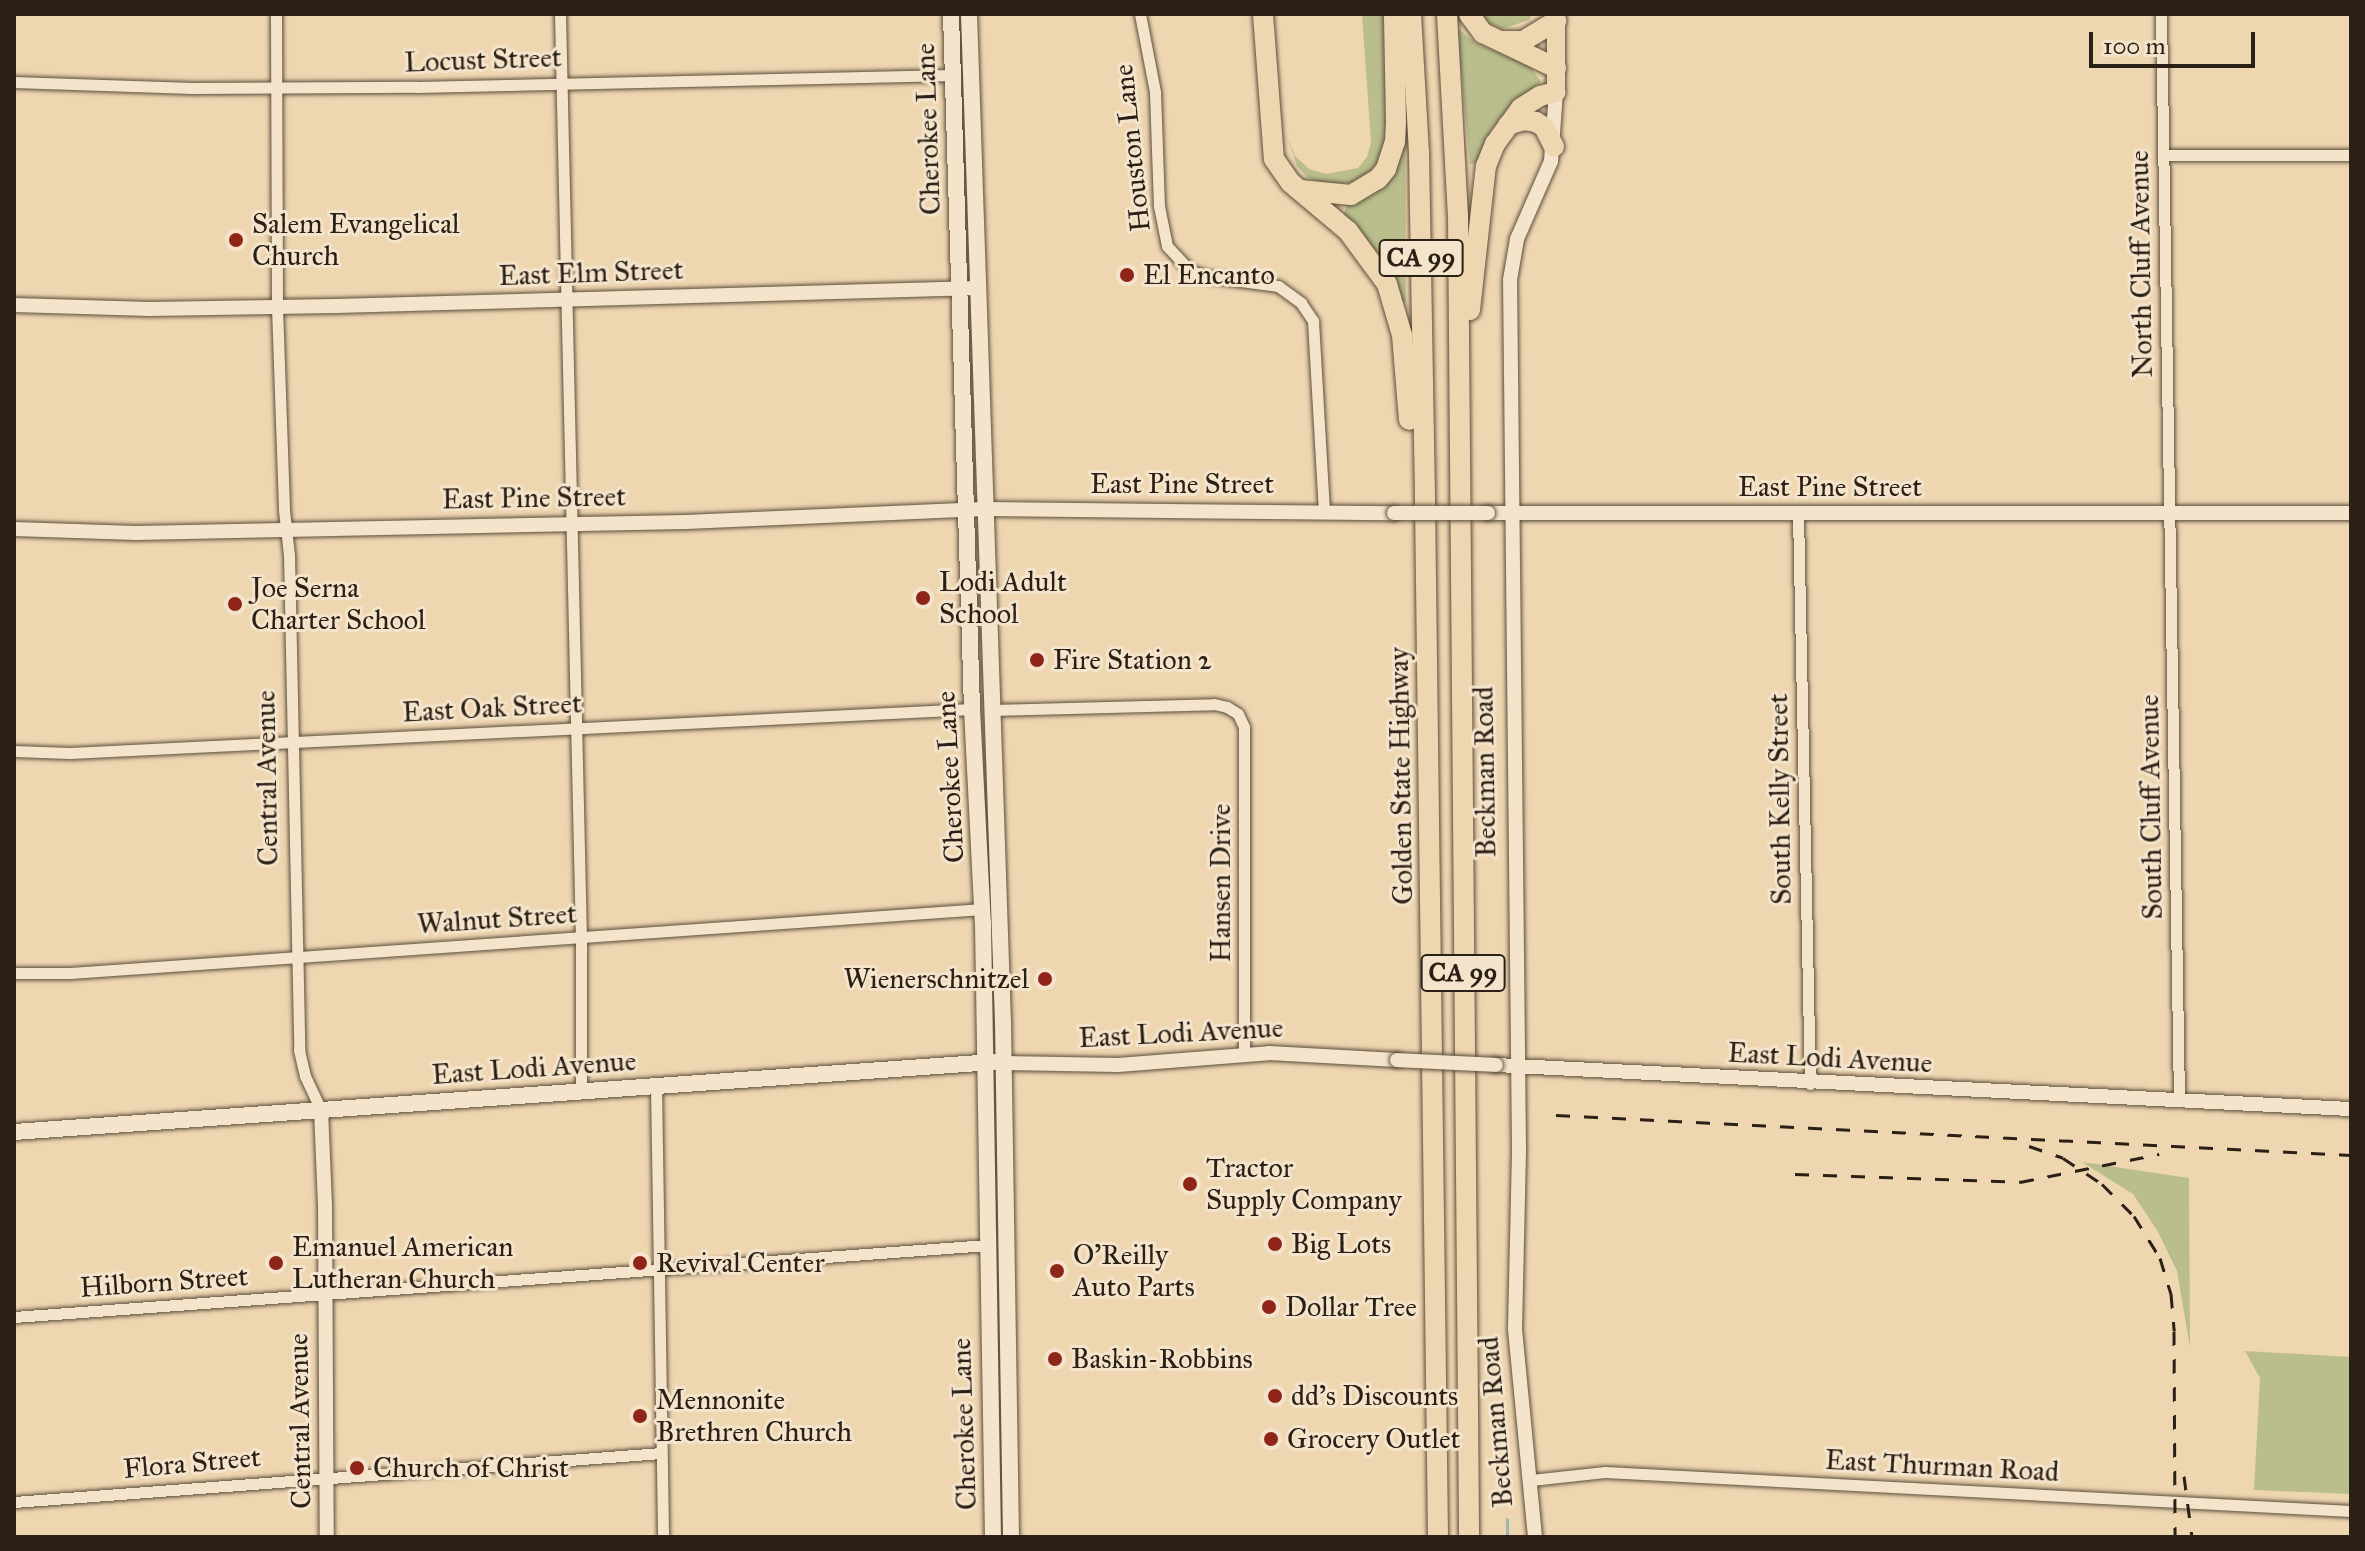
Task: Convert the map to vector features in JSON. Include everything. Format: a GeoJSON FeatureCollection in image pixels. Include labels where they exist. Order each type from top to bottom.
{"type":"FeatureCollection","features":[{"type":"Feature","properties":{"kind":"highway"},"geometry":{"type":"LineString","coordinates":[[1263,14],[1274,159],[1282,173],[1355,239],[1376,266],[1393,297],[1405,359],[1410,430],[1425,502]]}},
{"type":"Feature","properties":{"kind":"highway"},"geometry":{"type":"LineString","coordinates":[[1300,190],[1351,195],[1378,179],[1386,169],[1395,142],[1394,14]]}},
{"type":"Feature","properties":{"kind":"highway","name":"Golden State Highway"},"geometry":{"type":"LineString","coordinates":[[1411,14],[1419,153],[1438,1537]]}},
{"type":"Feature","properties":{"kind":"highway","name":"CA 99"},"geometry":{"type":"LineString","coordinates":[[1447,14],[1458,215],[1457,409],[1469,1537]]}},
{"type":"Feature","properties":{"kind":"highway"},"geometry":{"type":"LineString","coordinates":[[1469,14],[1483,33],[1556,68]]}},
{"type":"Feature","properties":{"kind":"highway"},"geometry":{"type":"LineString","coordinates":[[1493,39],[1523,41],[1556,18]]}},
{"type":"Feature","properties":{"kind":"highway"},"geometry":{"type":"LineString","coordinates":[[1457,409],[1467,365],[1479,197],[1486,166],[1521,108],[1540,96],[1556,92]]}},
{"type":"Feature","properties":{"kind":"highway"},"geometry":{"type":"LineString","coordinates":[[1508,125],[1524,120],[1536,122],[1544,127],[1554,147]]}},
{"type":"Feature","properties":{"kind":"main road","name":"Cherokee Lane"},"geometry":{"type":"LineString","coordinates":[[951,14],[972,709],[983,909],[993,1537]]}},
{"type":"Feature","properties":{"kind":"main road","name":"Cherokee Lane"},"geometry":{"type":"LineString","coordinates":[[969,14],[1004,1063],[1011,1537]]}},
{"type":"Feature","properties":{"kind":"main road","name":"Beckman Road"},"geometry":{"type":"LineString","coordinates":[[1556,18],[1556,92]]}},
{"type":"Feature","properties":{"kind":"main road","name":"East Lodi Avenue"},"geometry":{"type":"LineString","coordinates":[[14,1132],[581,1090],[1004,1063]]}},
{"type":"Feature","properties":{"kind":"street","name":"Central Avenue"},"geometry":{"type":"LineString","coordinates":[[276,14],[277,307],[284,510],[288,530],[299,1050],[305,1076],[321,1110],[327,1537]]}},
{"type":"Feature","properties":{"kind":"street"},"geometry":{"type":"LineString","coordinates":[[560,14],[581,938],[581,1090]]}},
{"type":"Feature","properties":{"kind":"street","name":"Houston Lane"},"geometry":{"type":"LineString","coordinates":[[1140,14],[1155,92],[1159,206],[1167,246],[1190,271],[1278,286],[1301,303],[1313,321],[1324,513]]}},
{"type":"Feature","properties":{"kind":"street","name":"North Cluff Avenue"},"geometry":{"type":"LineString","coordinates":[[2161,14],[2168,512]]}},
{"type":"Feature","properties":{"kind":"street","name":"Locust Street"},"geometry":{"type":"LineString","coordinates":[[14,82],[276,88],[953,75]]}},
{"type":"Feature","properties":{"kind":"street","name":"Beckman Road"},"geometry":{"type":"LineString","coordinates":[[1535,1537],[1515,1328],[1517,1067],[1510,513],[1512,260],[1554,147],[1556,92]]}},
{"type":"Feature","properties":{"kind":"street"},"geometry":{"type":"LineString","coordinates":[[2163,155],[2351,155]]}},
{"type":"Feature","properties":{"kind":"street","name":"East Elm Street"},"geometry":{"type":"LineString","coordinates":[[14,305],[106,309],[277,307],[978,288]]}},
{"type":"Feature","properties":{"kind":"street","name":"East Pine Street"},"geometry":{"type":"LineString","coordinates":[[14,529],[136,533],[288,530],[840,518],[984,509],[1324,513],[2351,513]]}},
{"type":"Feature","properties":{"kind":"street","name":"South Cluff Avenue"},"geometry":{"type":"LineString","coordinates":[[2168,512],[2179,1101]]}},
{"type":"Feature","properties":{"kind":"street","name":"South Kelly Street"},"geometry":{"type":"LineString","coordinates":[[1798,513],[1810,1084]]}},
{"type":"Feature","properties":{"kind":"street","name":"Hansen Drive"},"geometry":{"type":"LineString","coordinates":[[992,710],[1214,704],[1238,714],[1244,727],[1244,1054]]}},
{"type":"Feature","properties":{"kind":"street","name":"East Oak Street"},"geometry":{"type":"LineString","coordinates":[[14,751],[70,753],[972,709]]}},
{"type":"Feature","properties":{"kind":"street","name":"Walnut Street"},"geometry":{"type":"LineString","coordinates":[[14,973],[70,973],[983,909]]}},
{"type":"Feature","properties":{"kind":"street","name":"East Lodi Avenue"},"geometry":{"type":"LineString","coordinates":[[1004,1063],[1118,1065],[1244,1054],[2351,1109]]}},
{"type":"Feature","properties":{"kind":"street"},"geometry":{"type":"LineString","coordinates":[[656,1085],[663,1537]]}},
{"type":"Feature","properties":{"kind":"street","name":"Hilborn Street"},"geometry":{"type":"LineString","coordinates":[[14,1317],[987,1245]]}},
{"type":"Feature","properties":{"kind":"street","name":"Flora Street"},"geometry":{"type":"LineString","coordinates":[[14,1502],[661,1453]]}},
{"type":"Feature","properties":{"kind":"street","name":"East Thurman Road"},"geometry":{"type":"LineString","coordinates":[[1531,1480],[1605,1472],[2351,1511]]}},
{"type":"Feature","properties":{"kind":"green space"},"geometry":{"type":"Polygon","coordinates":[[[1362,14],[1384,14],[1386,133],[1382,155],[1370,172],[1354,182],[1324,184],[1308,178],[1297,166],[1287,136],[1295,156],[1309,169],[1326,174],[1358,168],[1367,157],[1371,143],[1362,14]]]}},
{"type":"Feature","properties":{"kind":"green space"},"geometry":{"type":"Polygon","coordinates":[[[1480,14],[1532,14],[1529,20],[1502,29],[1484,21],[1480,14]]]}},
{"type":"Feature","properties":{"kind":"green space"},"geometry":{"type":"Polygon","coordinates":[[[1457,28],[1476,43],[1530,66],[1541,82],[1513,103],[1491,130],[1478,163],[1470,164],[1457,28]]]}},
{"type":"Feature","properties":{"kind":"green space"},"geometry":{"type":"Polygon","coordinates":[[[1405,123],[1406,302],[1400,302],[1343,216],[1348,203],[1360,200],[1405,123]]]}},
{"type":"Feature","properties":{"kind":"green space"},"geometry":{"type":"Polygon","coordinates":[[[2082,1162],[2189,1178],[2190,1347],[2177,1271],[2157,1230],[2133,1194],[2082,1162]]]}},
{"type":"Feature","properties":{"kind":"green space"},"geometry":{"type":"Polygon","coordinates":[[[2245,1351],[2351,1357],[2351,1494],[2254,1490],[2260,1378],[2245,1351]]]}},
{"type":"Feature","properties":{"kind":"waterway"},"geometry":{"type":"LineString","coordinates":[[1507,1519],[1507,1537]]}},
{"type":"Feature","properties":{"kind":"railway"},"geometry":{"type":"LineString","coordinates":[[1556,1115],[2351,1155]]}},
{"type":"Feature","properties":{"kind":"railway"},"geometry":{"type":"LineString","coordinates":[[2029,1146],[2063,1158],[2102,1184],[2134,1216],[2160,1258],[2171,1294],[2174,1331],[2175,1537]]}},
{"type":"Feature","properties":{"kind":"railway"},"geometry":{"type":"LineString","coordinates":[[1795,1174],[2020,1182],[2159,1154]]}},
{"type":"Feature","properties":{"kind":"railway"},"geometry":{"type":"LineString","coordinates":[[2184,1476],[2192,1537]]}},
{"type":"Feature","properties":{"kind":"place","name":"Salem Evangelical Church"},"geometry":{"type":"Point","coordinates":[236,240]}},
{"type":"Feature","properties":{"kind":"place","name":"El Encanto"},"geometry":{"type":"Point","coordinates":[1127,275]}},
{"type":"Feature","properties":{"kind":"place","name":"Lodi Adult School"},"geometry":{"type":"Point","coordinates":[923,598]}},
{"type":"Feature","properties":{"kind":"place","name":"Joe Serna Charter School"},"geometry":{"type":"Point","coordinates":[235,604]}},
{"type":"Feature","properties":{"kind":"place","name":"Fire Station 2"},"geometry":{"type":"Point","coordinates":[1037,660]}},
{"type":"Feature","properties":{"kind":"place","name":"Wienerschnitzel"},"geometry":{"type":"Point","coordinates":[1045,979]}},
{"type":"Feature","properties":{"kind":"place","name":"Tractor Supply Company"},"geometry":{"type":"Point","coordinates":[1190,1184]}},
{"type":"Feature","properties":{"kind":"place","name":"Big Lots"},"geometry":{"type":"Point","coordinates":[1275,1244]}},
{"type":"Feature","properties":{"kind":"place","name":"Emanuel American Lutheran Church"},"geometry":{"type":"Point","coordinates":[276,1263]}},
{"type":"Feature","properties":{"kind":"place","name":"Revival Center"},"geometry":{"type":"Point","coordinates":[640,1263]}},
{"type":"Feature","properties":{"kind":"place","name":"O'Reilly Auto Parts"},"geometry":{"type":"Point","coordinates":[1057,1271]}},
{"type":"Feature","properties":{"kind":"place","name":"Dollar Tree"},"geometry":{"type":"Point","coordinates":[1269,1307]}},
{"type":"Feature","properties":{"kind":"place","name":"Baskin-Robbins"},"geometry":{"type":"Point","coordinates":[1055,1359]}},
{"type":"Feature","properties":{"kind":"place","name":"dd's Discounts"},"geometry":{"type":"Point","coordinates":[1275,1396]}},
{"type":"Feature","properties":{"kind":"place","name":"Mennonite Brethren Church"},"geometry":{"type":"Point","coordinates":[640,1416]}},
{"type":"Feature","properties":{"kind":"place","name":"Grocery Outlet"},"geometry":{"type":"Point","coordinates":[1271,1439]}},
{"type":"Feature","properties":{"kind":"place","name":"Church of Christ"},"geometry":{"type":"Point","coordinates":[357,1468]}}]}
